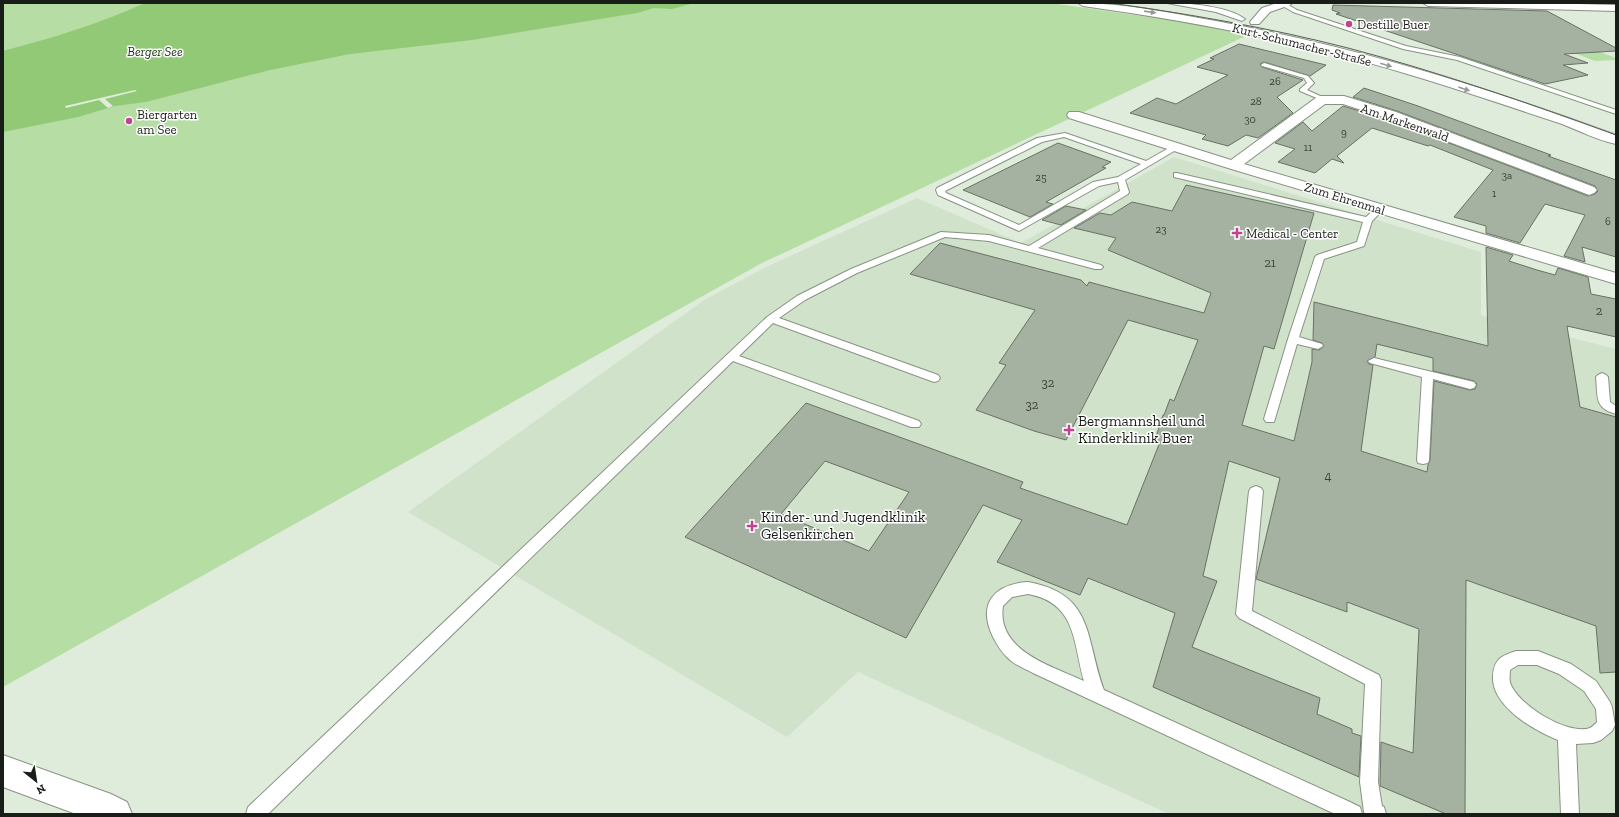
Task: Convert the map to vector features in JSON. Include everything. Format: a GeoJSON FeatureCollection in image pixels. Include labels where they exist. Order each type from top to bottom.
{"type":"FeatureCollection","features":[{"type":"Feature","properties":{"kind":"street","name":"Kurt-Schumacher-Straße"},"geometry":{"type":"LineString","coordinates":[[1083,3],[1161,14],[1242,29],[1334,50],[1428,76],[1516,107],[1568,122],[1616,140]]}},
{"type":"Feature","properties":{"kind":"street","name":"Kurt-Schumacher-Straße"},"geometry":{"type":"LineString","coordinates":[[1145,3],[1242,19],[1350,43]]}},
{"type":"Feature","properties":{"kind":"street"},"geometry":{"type":"LineString","coordinates":[[1255,22],[1266,10],[1284,3]]}},
{"type":"Feature","properties":{"kind":"street"},"geometry":{"type":"LineString","coordinates":[[1428,3],[1616,8]]}},
{"type":"Feature","properties":{"kind":"street","name":"Kurt-Schumacher-Straße"},"geometry":{"type":"LineString","coordinates":[[1365,47],[1427,63]]}},
{"type":"Feature","properties":{"kind":"street"},"geometry":{"type":"LineString","coordinates":[[1233,165],[1322,100],[1326,100]]}},
{"type":"Feature","properties":{"kind":"street","name":"Am Markenwald"},"geometry":{"type":"LineString","coordinates":[[1326,100],[1344,100],[1391,115],[1589,190]]}},
{"type":"Feature","properties":{"kind":"street","name":"Kurt-Schumacher-Straße"},"geometry":{"type":"LineString","coordinates":[[1516,107],[1551,123],[1616,148]]}},
{"type":"Feature","properties":{"kind":"street","name":"Zum Ehrenmal"},"geometry":{"type":"LineString","coordinates":[[1074,115],[1233,165],[1616,279]]}},
{"type":"Feature","properties":{"kind":"street"},"geometry":{"type":"LineString","coordinates":[[3,772],[99,806],[115,814]]}},
{"type":"Feature","properties":{"kind":"lane","name":"Kurt-Schumacher-Straße"},"geometry":{"type":"LineString","coordinates":[[1170,3],[1232,14],[1242,19]]}},
{"type":"Feature","properties":{"kind":"lane","name":"Kurt-Schumacher-Straße"},"geometry":{"type":"LineString","coordinates":[[1284,3],[1295,11],[1406,48],[1458,58],[1616,112]]}},
{"type":"Feature","properties":{"kind":"lane"},"geometry":{"type":"LineString","coordinates":[[1264,65],[1306,77],[1311,83],[1302,90],[1326,100]]}},
{"type":"Feature","properties":{"kind":"lane"},"geometry":{"type":"LineString","coordinates":[[1147,164],[1065,136],[1040,140],[940,190],[942,195],[1019,228],[1096,184],[1121,179],[1177,147]]}},
{"type":"Feature","properties":{"kind":"lane"},"geometry":{"type":"LineString","coordinates":[[1177,175],[1368,220]]}},
{"type":"Feature","properties":{"kind":"lane"},"geometry":{"type":"LineString","coordinates":[[1030,249],[1125,192],[1121,179]]}},
{"type":"Feature","properties":{"kind":"lane"},"geometry":{"type":"LineString","coordinates":[[1270,419],[1293,339],[1320,257],[1361,244],[1368,220],[1380,209]]}},
{"type":"Feature","properties":{"kind":"lane"},"geometry":{"type":"LineString","coordinates":[[255,814],[771,319],[801,298],[854,271],[944,234],[989,238],[1098,267]]}},
{"type":"Feature","properties":{"kind":"lane"},"geometry":{"type":"LineString","coordinates":[[771,319],[934,378]]}},
{"type":"Feature","properties":{"kind":"lane"},"geometry":{"type":"LineString","coordinates":[[1293,339],[1318,346]]}},
{"type":"Feature","properties":{"kind":"lane"},"geometry":{"type":"LineString","coordinates":[[732,357],[915,424]]}},
{"type":"Feature","properties":{"kind":"lane"},"geometry":{"type":"LineString","coordinates":[[1374,361],[1470,385]]}},
{"type":"Feature","properties":{"kind":"lane"},"geometry":{"type":"LineString","coordinates":[[1423,460],[1428,374]]}},
{"type":"Feature","properties":{"kind":"lane"},"geometry":{"type":"LineString","coordinates":[[1602,377],[1604,403],[1608,407],[1616,410]]}},
{"type":"Feature","properties":{"kind":"lane"},"geometry":{"type":"LineString","coordinates":[[1256,491],[1244,614],[1373,680],[1369,782],[1374,814]]}},
{"type":"Feature","properties":{"kind":"lane"},"geometry":{"type":"LineString","coordinates":[[1097,694],[1082,634],[1075,617],[1069,608],[1060,600],[1046,592],[1036,589],[1018,590],[1002,596],[997,602],[994,617],[1003,639],[1011,651],[1029,663],[1353,814]]}},
{"type":"Feature","properties":{"kind":"lane"},"geometry":{"type":"LineString","coordinates":[[1516,658],[1538,658],[1565,669],[1590,686],[1604,707],[1606,725],[1592,736],[1568,735],[1539,723],[1515,704],[1502,683],[1502,666],[1516,658]]}},
{"type":"Feature","properties":{"kind":"lane"},"geometry":{"type":"LineString","coordinates":[[1568,735],[1570,814]]}},
{"type":"Feature","properties":{"kind":"shaded area"},"geometry":{"type":"Polygon","coordinates":[[[3,3],[1051,3],[1196,24],[1248,35],[760,264],[3,687],[3,3]]]}},
{"type":"Feature","properties":{"kind":"shaded area"},"geometry":{"type":"Polygon","coordinates":[[[1555,35],[1616,58],[1616,60],[1595,61],[1530,36],[1555,35]]]}},
{"type":"Feature","properties":{"kind":"shaded area","name":"Bergmannsheil und Kinderklinik Buer"},"geometry":{"type":"Polygon","coordinates":[[[1174,157],[1481,252],[1481,315],[1616,349],[1616,814],[1169,814],[858,672],[787,737],[408,512],[704,300],[764,268],[917,198],[1021,243],[1174,157]]]}},
{"type":"Feature","properties":{"kind":"water","name":"Berger See"},"geometry":{"type":"Polygon","coordinates":[[[145,3],[694,3],[672,9],[654,8],[637,13],[472,40],[350,54],[270,70],[146,102],[115,106],[78,117],[3,132],[3,51],[75,30],[110,18],[145,3]]]}},
{"type":"Feature","properties":{"kind":"pier"},"geometry":{"type":"Polygon","coordinates":[[[135,90],[137,91],[105,99],[113,106],[108,108],[99,100],[66,108],[65,106],[135,90]]]}},
{"type":"Feature","properties":{"kind":"building"},"geometry":{"type":"Polygon","coordinates":[[[1333,5],[1547,11],[1616,48],[1616,51],[1564,54],[1588,63],[1563,65],[1588,75],[1545,84],[1336,14],[1340,13],[1332,10],[1333,5]]]}},
{"type":"Feature","properties":{"kind":"building"},"geometry":{"type":"Polygon","coordinates":[[[1239,44],[1326,65],[1310,76],[1264,62],[1260,64],[1262,67],[1303,80],[1277,97],[1293,113],[1258,138],[1246,135],[1228,146],[1202,139],[1206,135],[1130,113],[1157,98],[1176,104],[1228,75],[1197,67],[1214,59],[1210,58],[1239,44]]]}},
{"type":"Feature","properties":{"kind":"building"},"geometry":{"type":"Polygon","coordinates":[[[1364,88],[1418,106],[1551,155],[1548,156],[1616,180],[1616,257],[1582,247],[1585,262],[1564,256],[1585,215],[1545,204],[1520,243],[1486,233],[1486,226],[1454,217],[1493,170],[1430,145],[1428,146],[1372,128],[1337,156],[1344,163],[1332,159],[1315,173],[1278,162],[1295,149],[1275,143],[1303,122],[1312,131],[1343,106],[1386,119],[1588,196],[1595,194],[1598,191],[1595,186],[1397,111],[1353,97],[1364,88]]]}},
{"type":"Feature","properties":{"kind":"building"},"geometry":{"type":"Polygon","coordinates":[[[1058,143],[1111,162],[1102,167],[1106,168],[1046,202],[1053,204],[1030,217],[963,190],[1058,143]]]}},
{"type":"Feature","properties":{"kind":"building"},"geometry":{"type":"Polygon","coordinates":[[[1186,185],[1314,213],[1274,349],[1264,346],[1242,425],[1294,441],[1312,362],[1312,349],[1319,350],[1324,346],[1322,343],[1313,340],[1314,302],[1488,346],[1486,247],[1513,255],[1509,261],[1537,270],[1555,275],[1558,268],[1588,277],[1591,294],[1616,299],[1616,337],[1567,326],[1580,407],[1616,417],[1616,672],[1600,673],[1596,626],[1466,580],[1465,814],[1446,814],[1380,786],[1381,742],[1413,753],[1419,629],[1347,602],[1347,612],[1256,579],[1280,478],[1229,461],[1203,576],[1217,581],[1192,647],[1320,698],[1317,714],[1352,729],[1352,733],[1361,736],[1359,777],[1153,687],[1175,613],[1088,578],[1080,595],[997,562],[1022,520],[983,505],[906,638],[685,537],[806,403],[1023,482],[1020,488],[1127,525],[1160,442],[1155,440],[1163,415],[1170,399],[1174,401],[1198,340],[1128,320],[1066,440],[1034,431],[976,410],[1006,365],[999,363],[1035,310],[910,274],[940,243],[1081,280],[1087,286],[1089,282],[1204,313],[1211,293],[1108,250],[1116,238],[1074,228],[1100,213],[1111,215],[1132,202],[1172,211],[1186,185]],[[1377,344],[1375,357],[1367,361],[1369,364],[1373,365],[1361,451],[1427,472],[1430,460],[1434,381],[1470,390],[1475,389],[1477,384],[1474,381],[1433,371],[1433,358],[1377,344]],[[825,461],[781,514],[869,551],[909,492],[825,461]]]}},
{"type":"Feature","properties":{"kind":"building"},"geometry":{"type":"Polygon","coordinates":[[[1066,206],[1086,210],[1061,225],[1042,220],[1066,206]]]}},
{"type":"Feature","properties":{"kind":"tram line"},"geometry":{"type":"LineString","coordinates":[[1110,3],[1230,22],[1348,48],[1483,88],[1616,135]]}},
{"type":"Feature","properties":{"kind":"place","name":"Destille Buer"},"geometry":{"type":"Point","coordinates":[1349,24]}},
{"type":"Feature","properties":{"kind":"place","name":"Biergarten am See"},"geometry":{"type":"Point","coordinates":[129,121]}},
{"type":"Feature","properties":{"kind":"place","name":"Medical - Center"},"geometry":{"type":"Point","coordinates":[1237,233]}},
{"type":"Feature","properties":{"kind":"place","name":"Bergmannsheil und Kinderklinik Buer"},"geometry":{"type":"Point","coordinates":[1069,430]}},
{"type":"Feature","properties":{"kind":"place","name":"Kinder- und Jugendklinik Gelsenkirchen"},"geometry":{"type":"Point","coordinates":[752,526]}}]}
